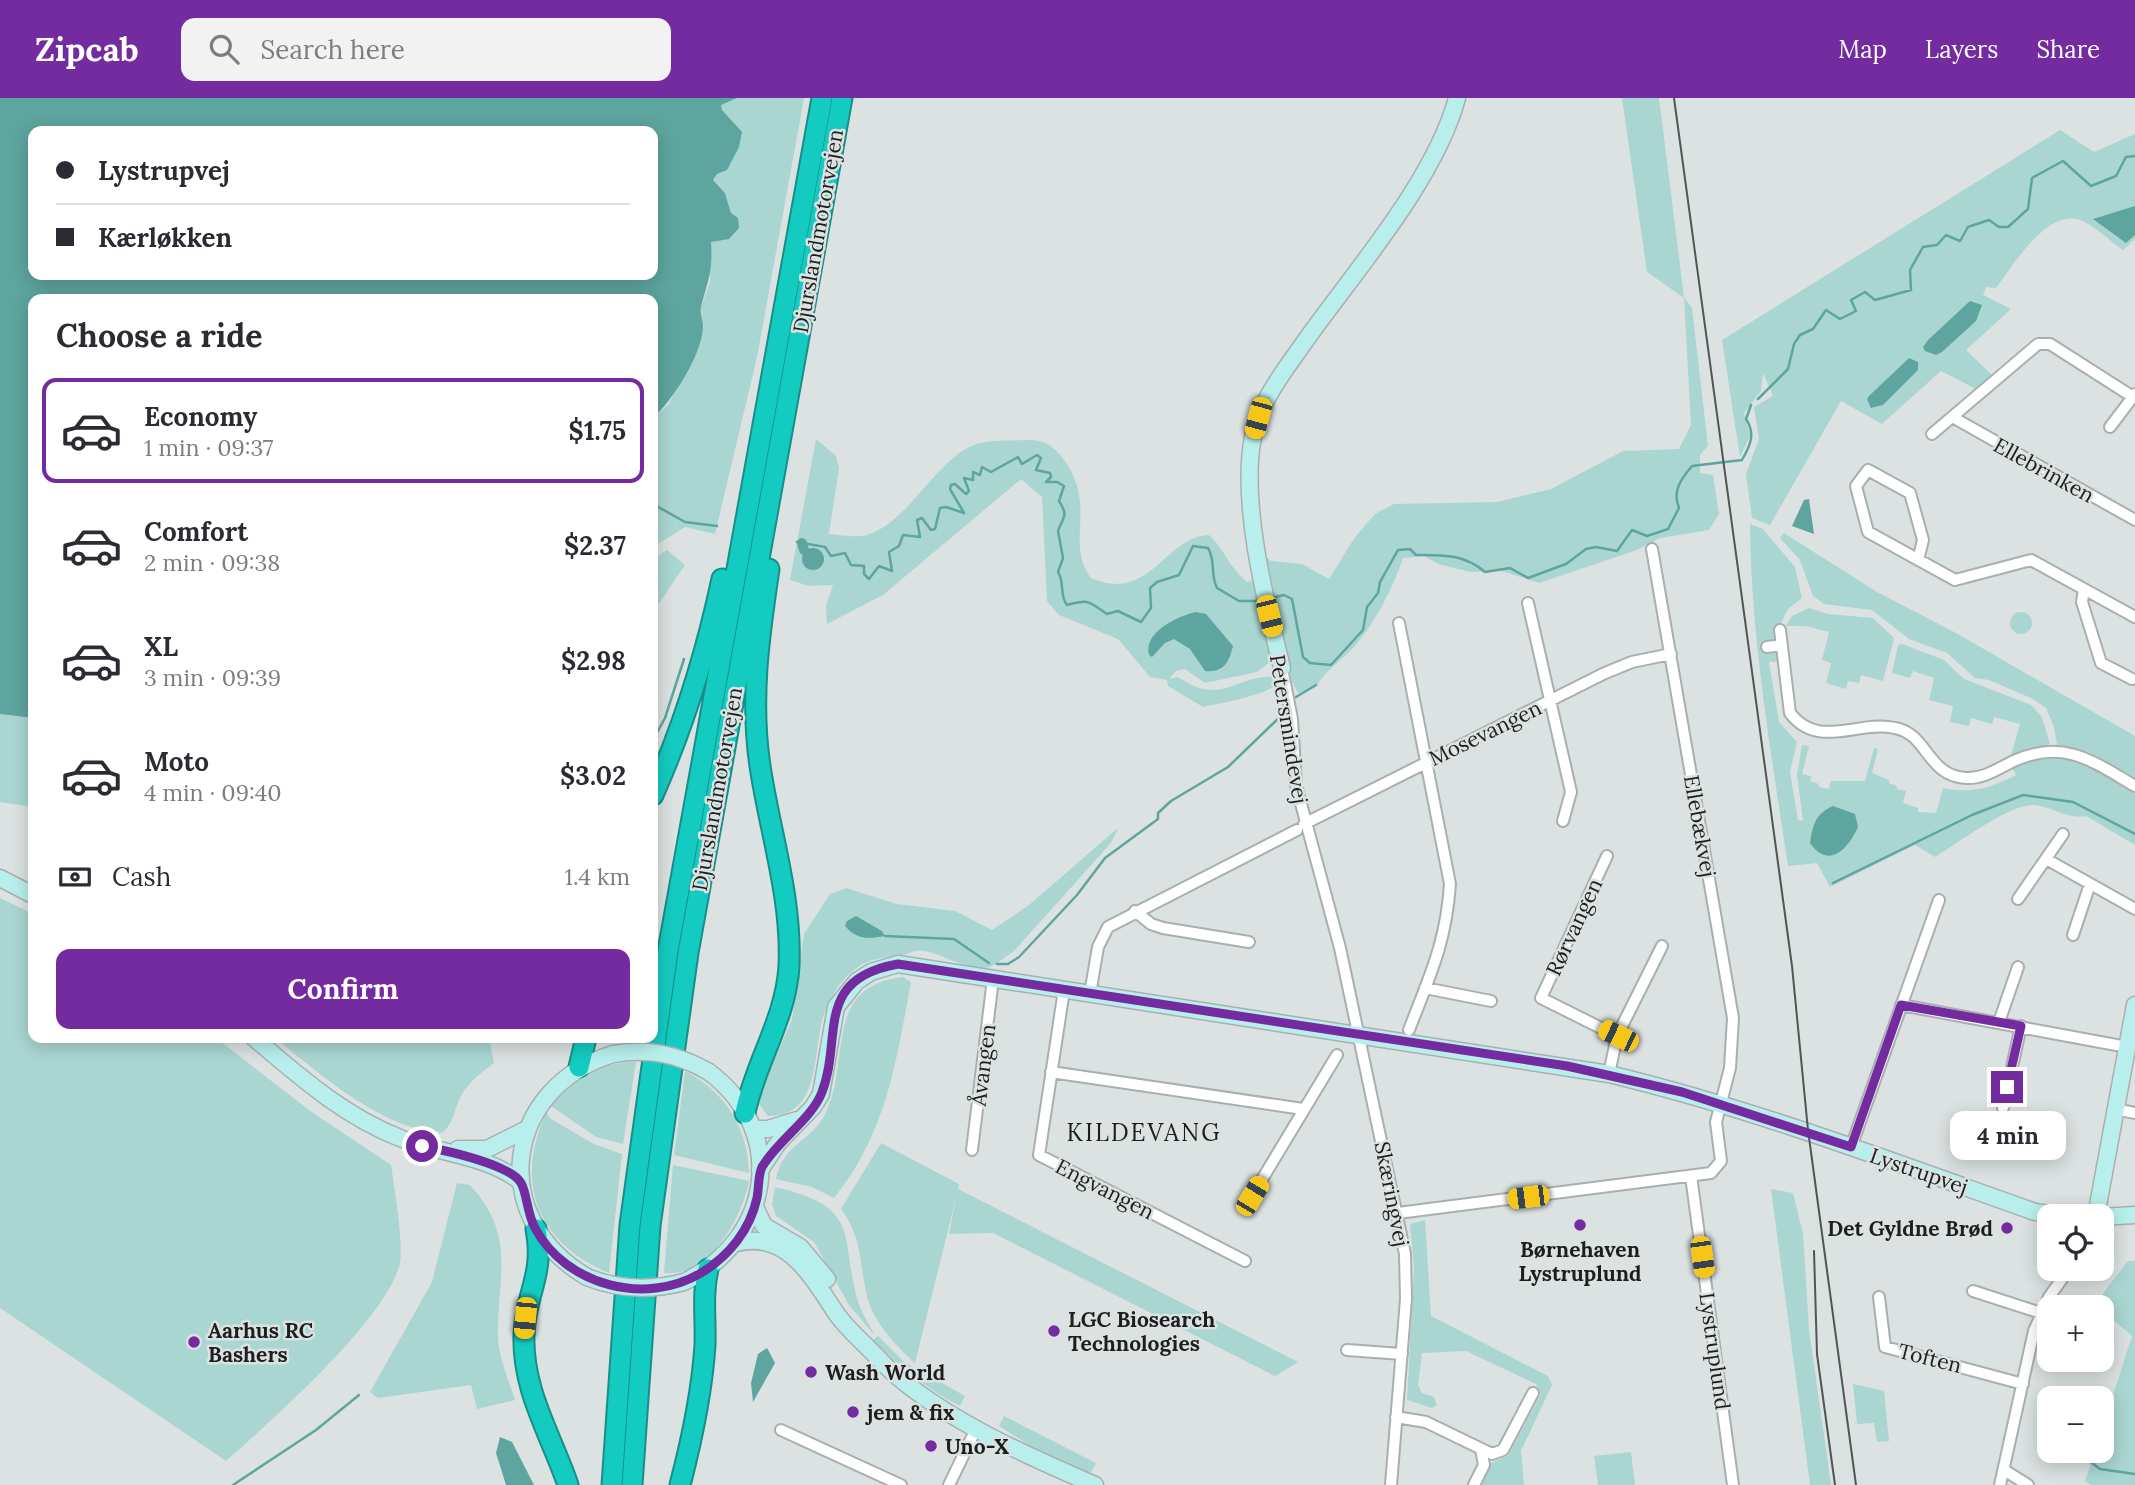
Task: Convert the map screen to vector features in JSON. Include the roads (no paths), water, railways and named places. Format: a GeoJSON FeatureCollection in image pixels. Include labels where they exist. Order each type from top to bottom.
{"type":"FeatureCollection","features":[{"type":"Feature","properties":{"kind":"highway","name":"Djurslandmotorvejen"},"geometry":{"type":"LineString","coordinates":[[658,1016],[822,98]]}},
{"type":"Feature","properties":{"kind":"highway","name":"Djurslandmotorvejen"},"geometry":{"type":"LineString","coordinates":[[632,1485],[650,1226],[686,967],[843,98]]}},
{"type":"Feature","properties":{"kind":"highway"},"geometry":{"type":"LineString","coordinates":[[749,1121],[754,1078],[778,1021],[789,969],[788,902],[756,733],[755,667],[843,98]]}},
{"type":"Feature","properties":{"kind":"highway"},"geometry":{"type":"LineString","coordinates":[[658,784],[675,745],[702,665],[776,349]]}},
{"type":"Feature","properties":{"kind":"highway"},"geometry":{"type":"LineString","coordinates":[[579,1067],[585,1043]]}},
{"type":"Feature","properties":{"kind":"highway","name":"Djurslandmotorvejen"},"geometry":{"type":"LineString","coordinates":[[612,1485],[630,1226],[654,1043]]}},
{"type":"Feature","properties":{"kind":"highway"},"geometry":{"type":"LineString","coordinates":[[536,1229],[541,1256],[525,1318],[525,1369],[530,1391],[568,1485]]}},
{"type":"Feature","properties":{"kind":"highway"},"geometry":{"type":"LineString","coordinates":[[680,1485],[694,1432],[702,1380],[704,1286],[708,1269]]}},
{"type":"Feature","properties":{"kind":"street","name":"Petersmindevej"},"geometry":{"type":"LineString","coordinates":[[1359,1035],[1340,948],[1301,827],[1292,719],[1269,616],[1250,478],[1258,418],[1278,380],[1399,211],[1442,135],[1457,98]]}},
{"type":"Feature","properties":{"kind":"street"},"geometry":{"type":"LineString","coordinates":[[1932,434],[2038,344],[2050,344],[2134,396],[2110,427]]}},
{"type":"Feature","properties":{"kind":"street","name":"Ellebrinken"},"geometry":{"type":"LineString","coordinates":[[1954,418],[2135,520]]}},
{"type":"Feature","properties":{"kind":"street"},"geometry":{"type":"LineString","coordinates":[[1918,560],[1923,540],[1910,493],[1868,470],[1856,486],[1868,532],[1918,560],[1955,580],[2031,560],[2135,617]]}},
{"type":"Feature","properties":{"kind":"street","name":"Ellebækvej"},"geometry":{"type":"LineString","coordinates":[[1652,548],[1733,1018],[1730,1068],[1720,1103]]}},
{"type":"Feature","properties":{"kind":"street"},"geometry":{"type":"LineString","coordinates":[[2084,589],[2082,602],[2101,663],[2134,678]]}},
{"type":"Feature","properties":{"kind":"street"},"geometry":{"type":"LineString","coordinates":[[1528,603],[1571,792],[1563,821]]}},
{"type":"Feature","properties":{"kind":"street"},"geometry":{"type":"LineString","coordinates":[[1399,623],[1428,760],[1450,884],[1448,917],[1441,950],[1409,1030]]}},
{"type":"Feature","properties":{"kind":"street"},"geometry":{"type":"LineString","coordinates":[[1780,630],[1790,713],[1813,732],[1880,727],[1900,729],[1920,744],[1941,770],[1965,778],[1987,775],[2040,752],[2079,754],[2135,786]]}},
{"type":"Feature","properties":{"kind":"street"},"geometry":{"type":"LineString","coordinates":[[1767,647],[1782,645]]}},
{"type":"Feature","properties":{"kind":"street","name":"Mosevangen"},"geometry":{"type":"LineString","coordinates":[[1090,994],[1101,937],[1108,927],[1135,911],[1428,760],[1632,662],[1671,654]]}},
{"type":"Feature","properties":{"kind":"street"},"geometry":{"type":"LineString","coordinates":[[2018,899],[2063,834]]}},
{"type":"Feature","properties":{"kind":"street","name":"Rørvangen"},"geometry":{"type":"LineString","coordinates":[[1607,856],[1541,998],[1618,1036]]}},
{"type":"Feature","properties":{"kind":"street"},"geometry":{"type":"LineString","coordinates":[[2046,859],[2135,909]]}},
{"type":"Feature","properties":{"kind":"street"},"geometry":{"type":"LineString","coordinates":[[0,878],[28,892]]}},
{"type":"Feature","properties":{"kind":"street"},"geometry":{"type":"LineString","coordinates":[[2073,935],[2090,884]]}},
{"type":"Feature","properties":{"kind":"street"},"geometry":{"type":"LineString","coordinates":[[1851,1147],[1939,900]]}},
{"type":"Feature","properties":{"kind":"street"},"geometry":{"type":"LineString","coordinates":[[1135,911],[1151,924],[1163,928],[1249,942]]}},
{"type":"Feature","properties":{"kind":"street"},"geometry":{"type":"LineString","coordinates":[[1609,1074],[1618,1036],[1662,946]]}},
{"type":"Feature","properties":{"kind":"street","name":"Lystrupvej"},"geometry":{"type":"LineString","coordinates":[[760,1170],[778,1143],[803,1118],[821,1094],[836,1007],[857,981],[871,972],[898,964],[1609,1074],[1720,1103],[2037,1212]]}},
{"type":"Feature","properties":{"kind":"street"},"geometry":{"type":"LineString","coordinates":[[1999,1021],[2018,967]]}},
{"type":"Feature","properties":{"kind":"street","name":"Åvangen"},"geometry":{"type":"LineString","coordinates":[[972,1150],[993,979]]}},
{"type":"Feature","properties":{"kind":"street"},"geometry":{"type":"LineString","coordinates":[[1425,988],[1491,1001]]}},
{"type":"Feature","properties":{"kind":"street","name":"Engvangen"},"geometry":{"type":"LineString","coordinates":[[1064,990],[1039,1155],[1245,1261]]}},
{"type":"Feature","properties":{"kind":"street"},"geometry":{"type":"LineString","coordinates":[[1901,1005],[1999,1021],[2127,1047]]}},
{"type":"Feature","properties":{"kind":"street"},"geometry":{"type":"LineString","coordinates":[[2098,1204],[2135,1005]]}},
{"type":"Feature","properties":{"kind":"street"},"geometry":{"type":"LineString","coordinates":[[2003,1108],[2021,1026]]}},
{"type":"Feature","properties":{"kind":"street","name":"Skæringvej"},"geometry":{"type":"LineString","coordinates":[[1359,1035],[1405,1254],[1406,1299],[1391,1485]]}},
{"type":"Feature","properties":{"kind":"street"},"geometry":{"type":"LineString","coordinates":[[260,1043],[330,1101],[370,1125],[431,1148],[497,1167],[521,1182]]}},
{"type":"Feature","properties":{"kind":"street"},"geometry":{"type":"LineString","coordinates":[[641,1051],[670,1054],[709,1072],[730,1091],[749,1121],[760,1170],[755,1207],[736,1243],[708,1269],[684,1282],[635,1288],[587,1277],[558,1257],[536,1229],[521,1182],[520,1164],[527,1129],[548,1093],[579,1067],[613,1054],[641,1051]]}},
{"type":"Feature","properties":{"kind":"street"},"geometry":{"type":"LineString","coordinates":[[1252,1196],[1337,1055]]}},
{"type":"Feature","properties":{"kind":"street"},"geometry":{"type":"LineString","coordinates":[[1051,1072],[1303,1109]]}},
{"type":"Feature","properties":{"kind":"street"},"geometry":{"type":"LineString","coordinates":[[1398,1213],[1711,1173],[1721,1161],[1716,1122],[1720,1103]]}},
{"type":"Feature","properties":{"kind":"street"},"geometry":{"type":"LineString","coordinates":[[2115,1109],[2135,1113]]}},
{"type":"Feature","properties":{"kind":"street"},"geometry":{"type":"LineString","coordinates":[[749,1121],[781,1126],[803,1118]]}},
{"type":"Feature","properties":{"kind":"street"},"geometry":{"type":"LineString","coordinates":[[431,1148],[486,1149],[527,1129]]}},
{"type":"Feature","properties":{"kind":"street","name":"Lystruplund"},"geometry":{"type":"LineString","coordinates":[[1691,1176],[1733,1485]]}},
{"type":"Feature","properties":{"kind":"street"},"geometry":{"type":"LineString","coordinates":[[755,1207],[764,1226],[800,1247],[818,1265],[845,1309],[853,1331]]}},
{"type":"Feature","properties":{"kind":"street"},"geometry":{"type":"LineString","coordinates":[[2114,1216],[2135,1215]]}},
{"type":"Feature","properties":{"kind":"street"},"geometry":{"type":"LineString","coordinates":[[736,1243],[760,1241],[788,1253],[817,1280],[837,1315],[904,1382],[948,1412],[1095,1485]]}},
{"type":"Feature","properties":{"kind":"street"},"geometry":{"type":"LineString","coordinates":[[1973,1291],[2037,1312]]}},
{"type":"Feature","properties":{"kind":"street","name":"Toften"},"geometry":{"type":"LineString","coordinates":[[1879,1297],[1885,1347],[2023,1384]]}},
{"type":"Feature","properties":{"kind":"street"},"geometry":{"type":"LineString","coordinates":[[2000,1485],[2037,1329]]}},
{"type":"Feature","properties":{"kind":"street"},"geometry":{"type":"LineString","coordinates":[[1347,1350],[1402,1354]]}},
{"type":"Feature","properties":{"kind":"street"},"geometry":{"type":"LineString","coordinates":[[1396,1417],[1426,1422],[1492,1454],[1503,1450],[1533,1393]]}},
{"type":"Feature","properties":{"kind":"street"},"geometry":{"type":"LineString","coordinates":[[949,1485],[977,1427]]}},
{"type":"Feature","properties":{"kind":"street"},"geometry":{"type":"LineString","coordinates":[[781,1430],[901,1485]]}},
{"type":"Feature","properties":{"kind":"street"},"geometry":{"type":"LineString","coordinates":[[1474,1485],[1484,1465],[1481,1449]]}},
{"type":"Feature","properties":{"kind":"street"},"geometry":{"type":"LineString","coordinates":[[2004,1470],[2028,1485]]}},
{"type":"Feature","properties":{"kind":"waterway"},"geometry":{"type":"LineString","coordinates":[[1758,399],[1788,369],[1794,344],[1800,335],[1813,329],[1826,310],[1840,319],[1856,311],[1851,300],[1865,292],[1875,300],[1911,290],[1910,270],[1923,247],[1937,245],[1946,235],[1960,241],[1968,227],[1989,220],[1999,227],[2008,227],[2028,209],[2032,178],[2063,161],[2091,186],[2116,176],[2126,157],[2135,156]]}},
{"type":"Feature","properties":{"kind":"waterway"},"geometry":{"type":"LineString","coordinates":[[1272,598],[1284,595],[1292,599],[1303,657],[1310,663],[1331,665],[1363,630],[1367,607],[1378,593],[1380,582],[1398,550],[1410,549],[1416,555],[1461,559],[1485,572],[1510,568],[1528,578],[1566,564],[1586,549],[1596,547],[1617,551],[1632,530],[1647,536],[1668,529],[1679,508],[1679,486],[1692,466],[1742,460],[1751,440],[1751,430],[1746,419],[1751,405]]}},
{"type":"Feature","properties":{"kind":"waterway"},"geometry":{"type":"LineString","coordinates":[[797,542],[825,547],[831,556],[845,553],[851,565],[864,566],[864,574],[869,579],[879,566],[892,571],[889,552],[899,546],[903,535],[920,537],[917,520],[922,518],[931,530],[935,529],[940,508],[946,507],[964,513],[950,489],[951,485],[955,484],[966,494],[969,491],[964,478],[973,480],[973,472],[980,475],[982,467],[991,472],[1018,457],[1022,464],[1037,455],[1041,458],[1036,470],[1050,473],[1051,477],[1046,482],[1057,482],[1064,486],[1059,501],[1064,516],[1058,531],[1063,558],[1058,572],[1067,605],[1088,602],[1107,614],[1118,611],[1141,622],[1151,608],[1150,588],[1157,582],[1179,575],[1193,546],[1208,548],[1217,588],[1239,601],[1260,601]]}},
{"type":"Feature","properties":{"kind":"waterway"},"geometry":{"type":"LineString","coordinates":[[658,507],[685,522],[717,526]]}},
{"type":"Feature","properties":{"kind":"waterway"},"geometry":{"type":"LineString","coordinates":[[802,543],[804,550]]}},
{"type":"Feature","properties":{"kind":"waterway"},"geometry":{"type":"LineString","coordinates":[[658,731],[665,718],[684,659]]}},
{"type":"Feature","properties":{"kind":"waterway"},"geometry":{"type":"LineString","coordinates":[[1296,697],[1316,685]]}},
{"type":"Feature","properties":{"kind":"waterway"},"geometry":{"type":"LineString","coordinates":[[997,964],[1008,964],[1019,957],[1077,895],[1105,858],[1158,819],[1158,813],[1171,801],[1228,767],[1284,713]]}},
{"type":"Feature","properties":{"kind":"waterway"},"geometry":{"type":"LineString","coordinates":[[1833,883],[1972,815],[2023,795],[2073,802],[2135,834]]}},
{"type":"Feature","properties":{"kind":"waterway"},"geometry":{"type":"LineString","coordinates":[[885,936],[954,939],[989,963]]}},
{"type":"Feature","properties":{"kind":"waterway"},"geometry":{"type":"LineString","coordinates":[[233,1485],[316,1430],[359,1395]]}},
{"type":"Feature","properties":{"kind":"waterway"},"geometry":{"type":"LineString","coordinates":[[2092,1463],[2100,1469],[2135,1474]]}},
{"type":"Feature","properties":{"kind":"tram line"},"geometry":{"type":"LineString","coordinates":[[1674,98],[1792,966],[1808,1130],[1856,1485]]}},
{"type":"Feature","properties":{"kind":"tram line"},"geometry":{"type":"LineString","coordinates":[[1814,1251],[1817,1354],[1835,1485]]}},
{"type":"Feature","properties":{"kind":"place","name":"Børnehaven Lystruplund"},"geometry":{"type":"Point","coordinates":[1580,1225]}},
{"type":"Feature","properties":{"kind":"place","name":"Det Gyldne Brød"},"geometry":{"type":"Point","coordinates":[2007,1228]}},
{"type":"Feature","properties":{"kind":"place","name":"LGC Biosearch Technologies"},"geometry":{"type":"Point","coordinates":[1054,1331]}},
{"type":"Feature","properties":{"kind":"place","name":"Aarhus RC Bashers"},"geometry":{"type":"Point","coordinates":[194,1342]}},
{"type":"Feature","properties":{"kind":"place","name":"Wash World"},"geometry":{"type":"Point","coordinates":[811,1372]}},
{"type":"Feature","properties":{"kind":"place","name":"jem & fix"},"geometry":{"type":"Point","coordinates":[853,1412]}},
{"type":"Feature","properties":{"kind":"place","name":"Uno-X"},"geometry":{"type":"Point","coordinates":[931,1446]}},
{"type":"Feature","properties":{"kind":"district","name":"KILDEVANG"},"geometry":{"type":"Point","coordinates":[1144,1132]}}]}
